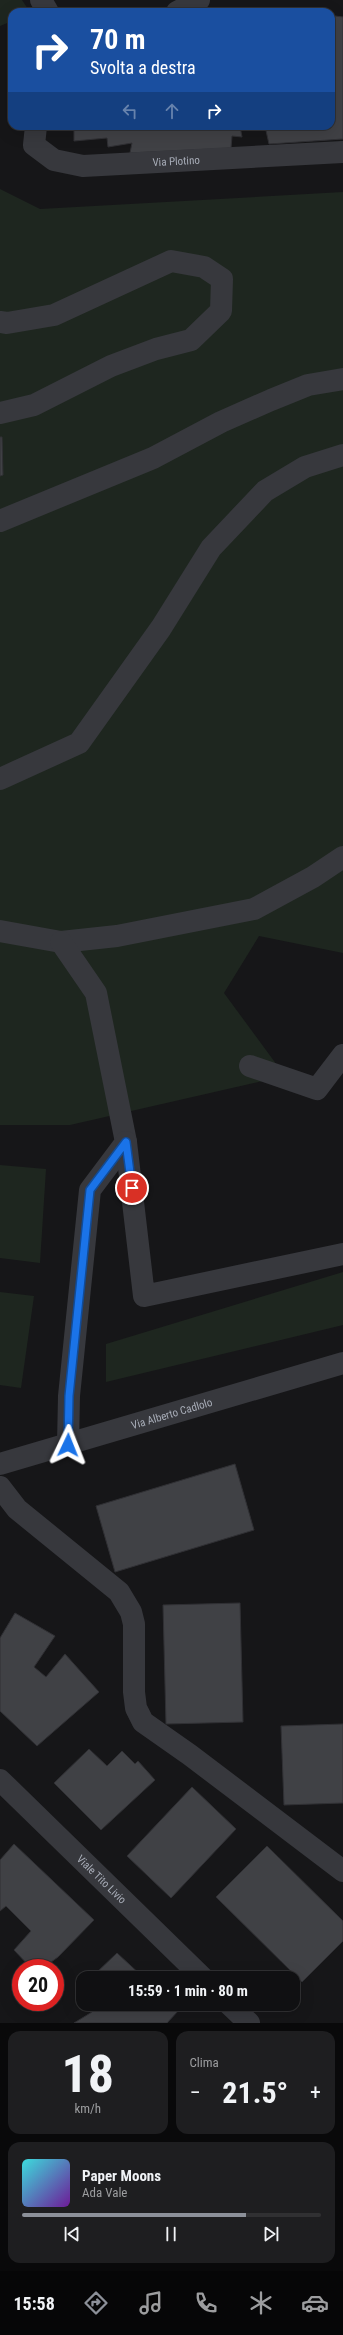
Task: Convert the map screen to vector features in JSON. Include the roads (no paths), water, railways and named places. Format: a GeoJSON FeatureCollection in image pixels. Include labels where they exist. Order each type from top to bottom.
{"type":"FeatureCollection","features":[{"type":"Feature","properties":{"kind":"street"},"geometry":{"type":"LineString","coordinates":[[184,8],[199,0]]}},
{"type":"Feature","properties":{"kind":"street","name":"Via Plotino"},"geometry":{"type":"LineString","coordinates":[[36,130],[34,145],[54,160],[83,166],[343,152]]}},
{"type":"Feature","properties":{"kind":"street"},"geometry":{"type":"LineString","coordinates":[[0,322],[7,323],[54,315],[171,261],[204,267],[222,280],[221,311],[191,340],[156,349],[117,363],[34,405],[0,413]]}},
{"type":"Feature","properties":{"kind":"street"},"geometry":{"type":"LineString","coordinates":[[0,521],[153,458],[221,422],[271,400],[308,386],[343,379]]}},
{"type":"Feature","properties":{"kind":"street"},"geometry":{"type":"LineString","coordinates":[[0,779],[79,744],[162,628],[211,548],[265,491],[305,467],[343,455]]}},
{"type":"Feature","properties":{"kind":"street"},"geometry":{"type":"LineString","coordinates":[[0,931],[61,942],[117,936],[254,909],[313,877],[343,857]]}},
{"type":"Feature","properties":{"kind":"street"},"geometry":{"type":"LineString","coordinates":[[61,942],[96,993],[126,1142],[144,1296],[343,1254]]}},
{"type":"Feature","properties":{"kind":"street"},"geometry":{"type":"LineString","coordinates":[[250,1066],[317,1089],[343,1055]]}},
{"type":"Feature","properties":{"kind":"street"},"geometry":{"type":"LineString","coordinates":[[68,1445],[69,1396],[90,1190],[126,1142]]}},
{"type":"Feature","properties":{"kind":"street","name":"Via Alberto Cadlolo"},"geometry":{"type":"LineString","coordinates":[[0,1464],[343,1363]]}},
{"type":"Feature","properties":{"kind":"street"},"geometry":{"type":"LineString","coordinates":[[0,1487],[16,1509],[114,1588],[126,1601],[134,1624],[136,1708],[143,1722],[190,1755],[343,1871]]}},
{"type":"Feature","properties":{"kind":"street","name":"Viale Tito Livio"},"geometry":{"type":"LineString","coordinates":[[0,1780],[196,1971]]}},
{"type":"Feature","properties":{"kind":"street"},"geometry":{"type":"LineString","coordinates":[[236,2011],[249,2023]]}}]}
